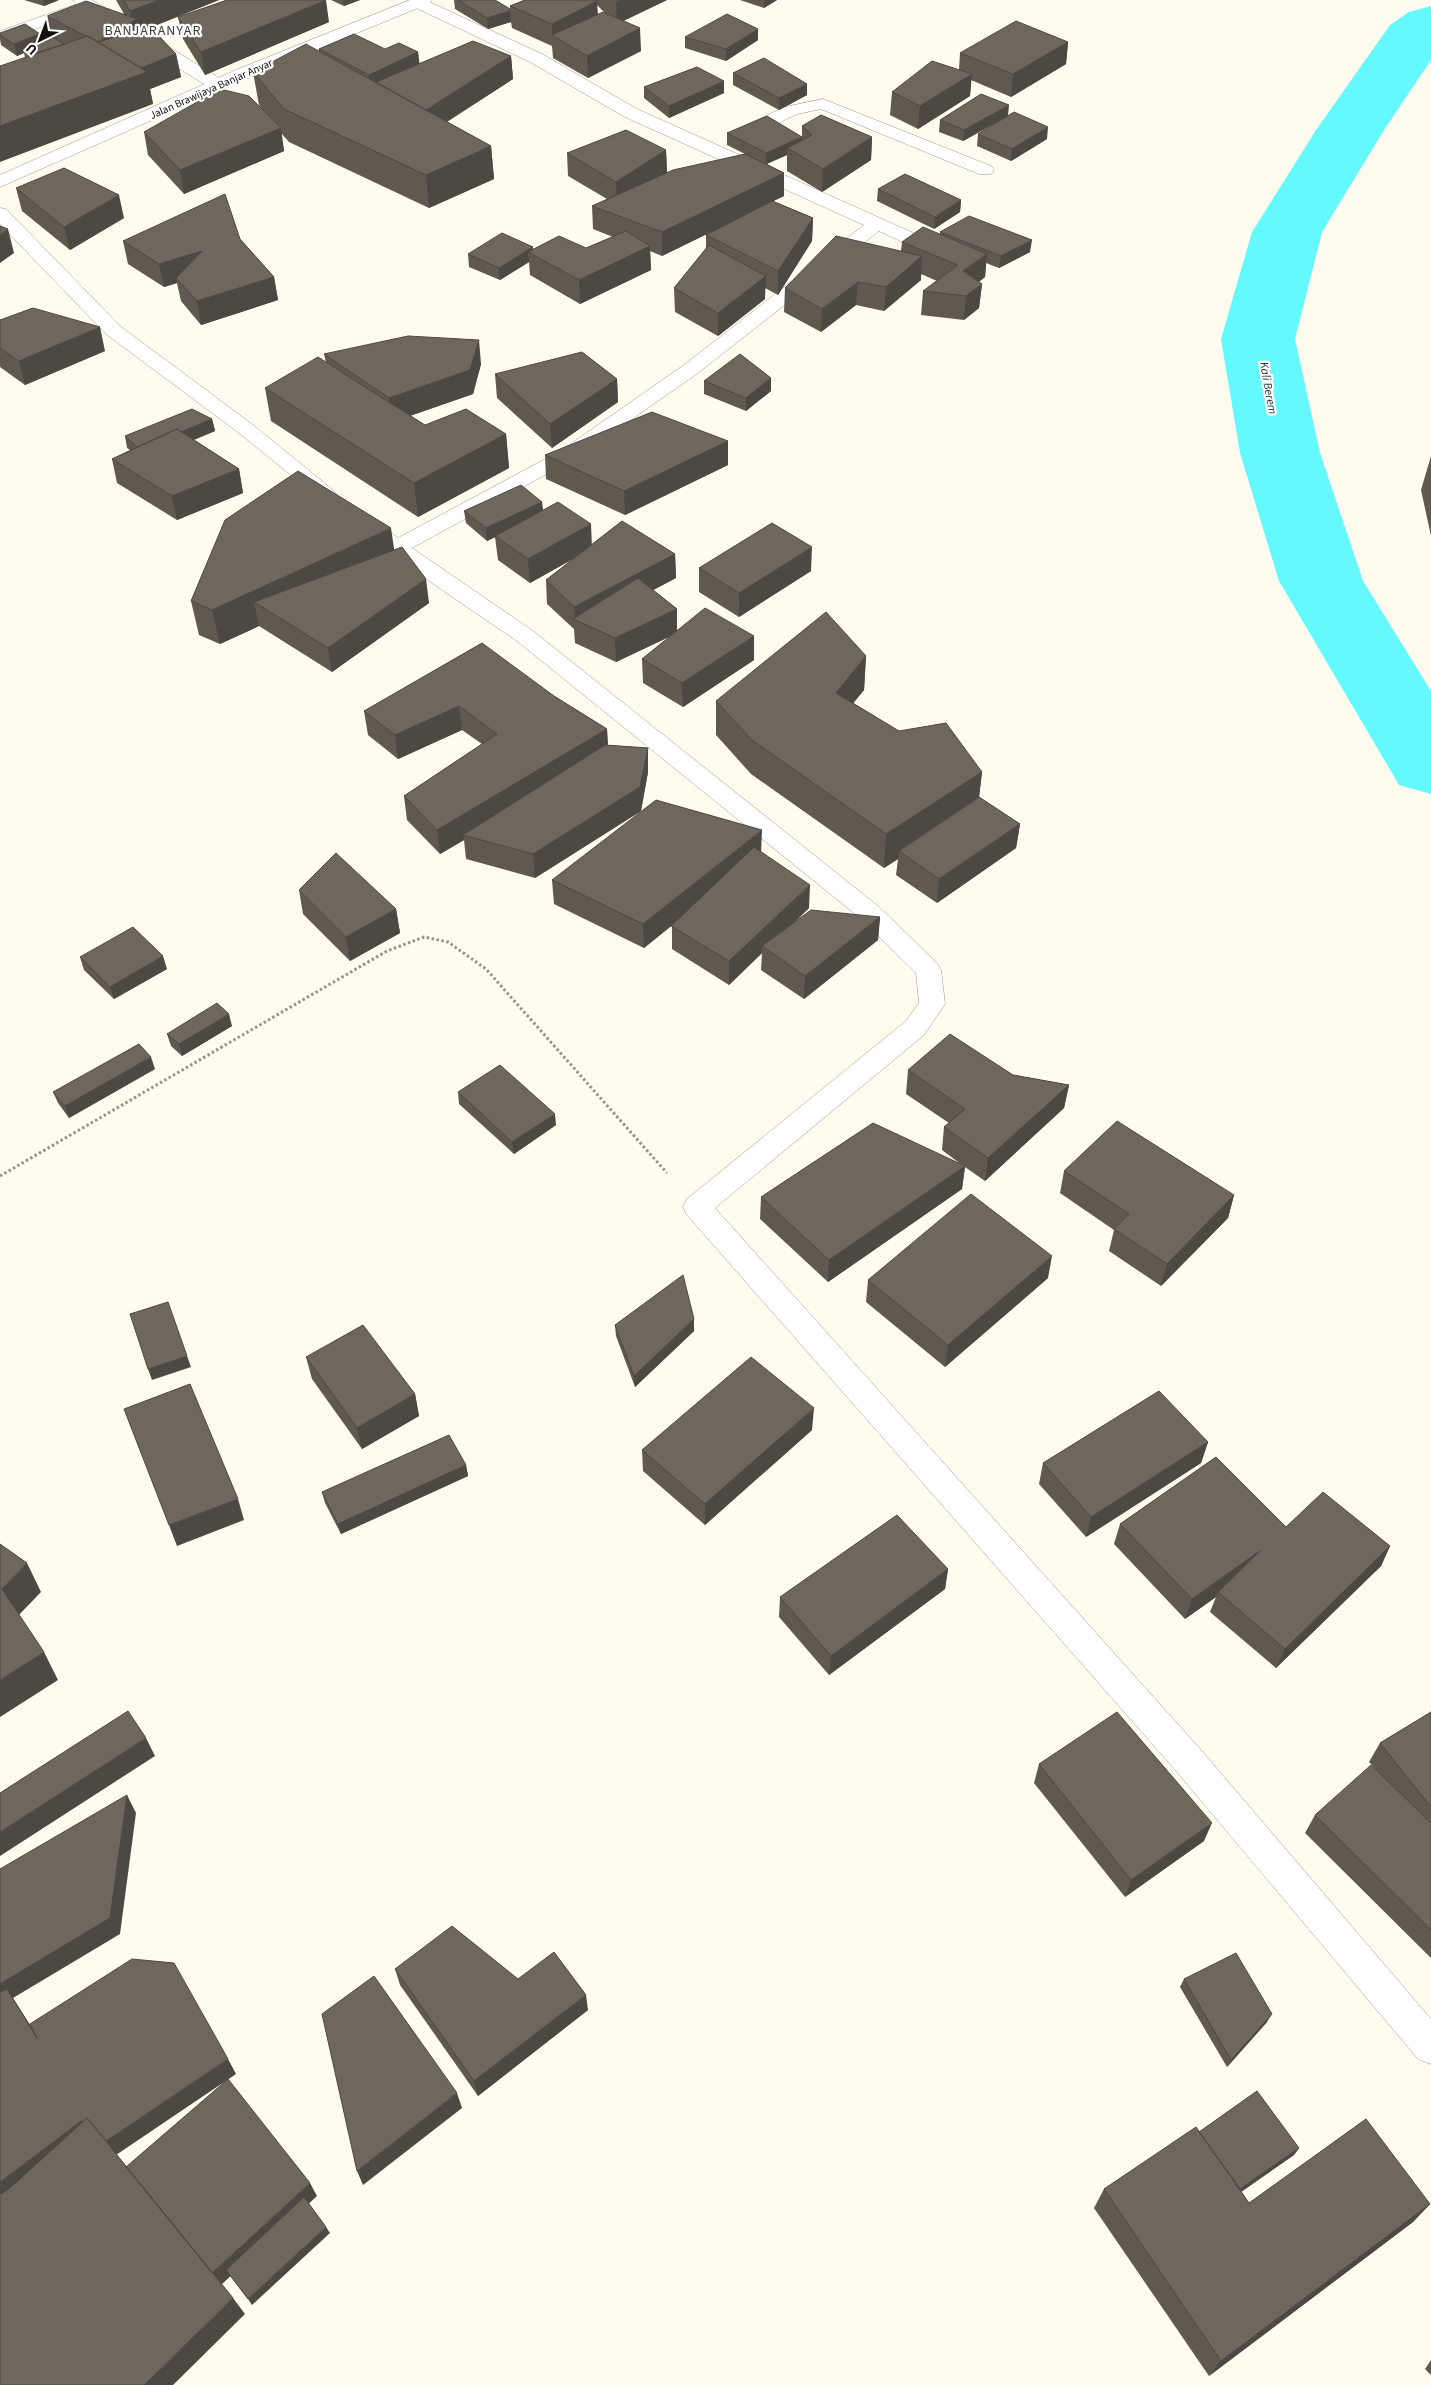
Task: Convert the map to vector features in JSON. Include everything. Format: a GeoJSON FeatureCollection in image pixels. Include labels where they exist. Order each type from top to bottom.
{"type":"FeatureCollection","features":[{"type":"Feature","properties":{"kind":"street"},"geometry":{"type":"LineString","coordinates":[[0,36],[85,3],[104,0]]}},
{"type":"Feature","properties":{"kind":"street"},"geometry":{"type":"LineString","coordinates":[[421,2],[536,58],[631,113],[955,259]]}},
{"type":"Feature","properties":{"kind":"street","name":"Jalan Brawijaya Banjar Anyar"},"geometry":{"type":"LineString","coordinates":[[0,182],[218,85],[421,2]]}},
{"type":"Feature","properties":{"kind":"street"},"geometry":{"type":"LineString","coordinates":[[85,3],[218,85]]}},
{"type":"Feature","properties":{"kind":"street"},"geometry":{"type":"LineString","coordinates":[[712,148],[792,110],[811,104],[823,104],[984,170]]}},
{"type":"Feature","properties":{"kind":"street"},"geometry":{"type":"LineString","coordinates":[[0,213],[113,330],[246,429],[359,522],[525,636],[869,912],[928,970],[932,1004],[915,1028],[697,1207],[1182,1753],[1431,2046]]}},
{"type":"Feature","properties":{"kind":"street"},"geometry":{"type":"LineString","coordinates":[[396,548],[569,454],[691,369],[878,224]]}},
{"type":"Feature","properties":{"kind":"path"},"geometry":{"type":"LineString","coordinates":[[0,1176],[387,952],[424,937],[448,942],[486,969],[697,1207]]}},
{"type":"Feature","properties":{"kind":"building"},"geometry":{"type":"Polygon","coordinates":[[[124,0],[159,0],[130,11],[124,0]]]}},
{"type":"Feature","properties":{"kind":"building"},"geometry":{"type":"Polygon","coordinates":[[[227,0],[326,0],[201,52],[178,17],[227,0]]]}},
{"type":"Feature","properties":{"kind":"building"},"geometry":{"type":"Polygon","coordinates":[[[458,0],[495,0],[510,9],[510,11],[487,18],[458,0]]]}},
{"type":"Feature","properties":{"kind":"building"},"geometry":{"type":"Polygon","coordinates":[[[525,0],[597,1],[552,24],[510,6],[525,0]]]}},
{"type":"Feature","properties":{"kind":"building"},"geometry":{"type":"Polygon","coordinates":[[[86,1],[137,19],[98,42],[47,16],[86,1]]]}},
{"type":"Feature","properties":{"kind":"building"},"geometry":{"type":"Polygon","coordinates":[[[603,12],[640,28],[587,56],[552,35],[603,12]]]}},
{"type":"Feature","properties":{"kind":"building"},"geometry":{"type":"Polygon","coordinates":[[[727,14],[758,29],[726,49],[685,37],[727,14]]]}},
{"type":"Feature","properties":{"kind":"building"},"geometry":{"type":"Polygon","coordinates":[[[1016,21],[1068,42],[1013,74],[960,53],[1016,21]]]}},
{"type":"Feature","properties":{"kind":"building"},"geometry":{"type":"Polygon","coordinates":[[[25,24],[40,34],[14,44],[0,35],[0,33],[25,24]]]}},
{"type":"Feature","properties":{"kind":"building"},"geometry":{"type":"Polygon","coordinates":[[[150,27],[176,54],[141,68],[98,42],[150,27]]]}},
{"type":"Feature","properties":{"kind":"building"},"geometry":{"type":"Polygon","coordinates":[[[354,34],[385,49],[399,43],[418,52],[369,75],[319,49],[354,34]]]}},
{"type":"Feature","properties":{"kind":"building"},"geometry":{"type":"Polygon","coordinates":[[[88,36],[147,72],[0,126],[0,66],[88,36]]]}},
{"type":"Feature","properties":{"kind":"building"},"geometry":{"type":"Polygon","coordinates":[[[54,38],[64,44],[31,55],[23,50],[54,38]]]}},
{"type":"Feature","properties":{"kind":"building"},"geometry":{"type":"Polygon","coordinates":[[[473,41],[511,56],[426,110],[376,82],[473,41]]]}},
{"type":"Feature","properties":{"kind":"building"},"geometry":{"type":"Polygon","coordinates":[[[306,44],[491,146],[426,175],[284,109],[253,72],[306,44]]]}},
{"type":"Feature","properties":{"kind":"building"},"geometry":{"type":"Polygon","coordinates":[[[764,58],[807,84],[779,98],[733,73],[764,58]]]}},
{"type":"Feature","properties":{"kind":"building"},"geometry":{"type":"Polygon","coordinates":[[[932,61],[972,74],[920,106],[892,92],[932,61]]]}},
{"type":"Feature","properties":{"kind":"building"},"geometry":{"type":"Polygon","coordinates":[[[697,67],[724,81],[669,106],[644,87],[697,67]]]}},
{"type":"Feature","properties":{"kind":"building"},"geometry":{"type":"Polygon","coordinates":[[[220,89],[249,96],[281,128],[180,170],[144,132],[220,89]]]}},
{"type":"Feature","properties":{"kind":"building"},"geometry":{"type":"Polygon","coordinates":[[[981,94],[1009,105],[964,130],[940,120],[981,94]]]}},
{"type":"Feature","properties":{"kind":"building"},"geometry":{"type":"Polygon","coordinates":[[[1014,112],[1048,127],[1012,149],[978,134],[1014,112]]]}},
{"type":"Feature","properties":{"kind":"building"},"geometry":{"type":"Polygon","coordinates":[[[821,115],[872,137],[823,169],[787,148],[812,135],[802,126],[821,115]]]}},
{"type":"Feature","properties":{"kind":"building"},"geometry":{"type":"Polygon","coordinates":[[[767,116],[802,137],[766,153],[727,133],[767,116]]]}},
{"type":"Feature","properties":{"kind":"building"},"geometry":{"type":"Polygon","coordinates":[[[626,130],[666,150],[616,182],[567,153],[626,130]]]}},
{"type":"Feature","properties":{"kind":"building"},"geometry":{"type":"Polygon","coordinates":[[[745,154],[784,173],[662,232],[592,206],[673,170],[745,154]]]}},
{"type":"Feature","properties":{"kind":"building"},"geometry":{"type":"Polygon","coordinates":[[[64,168],[119,195],[64,227],[16,188],[64,168]]]}},
{"type":"Feature","properties":{"kind":"building"},"geometry":{"type":"Polygon","coordinates":[[[905,174],[961,200],[935,217],[878,189],[905,174]]]}},
{"type":"Feature","properties":{"kind":"building"},"geometry":{"type":"Polygon","coordinates":[[[225,194],[240,239],[274,277],[197,301],[176,278],[202,251],[159,264],[123,241],[225,194]]]}},
{"type":"Feature","properties":{"kind":"building"},"geometry":{"type":"Polygon","coordinates":[[[772,201],[813,218],[778,271],[706,235],[772,201]]]}},
{"type":"Feature","properties":{"kind":"building"},"geometry":{"type":"Polygon","coordinates":[[[969,216],[1032,240],[1001,256],[940,232],[969,216]]]}},
{"type":"Feature","properties":{"kind":"building"},"geometry":{"type":"Polygon","coordinates":[[[0,226],[8,229],[0,235],[0,226]]]}},
{"type":"Feature","properties":{"kind":"building"},"geometry":{"type":"Polygon","coordinates":[[[923,227],[987,254],[963,271],[982,284],[966,296],[923,291],[958,265],[902,242],[923,227]]]}},
{"type":"Feature","properties":{"kind":"building"},"geometry":{"type":"Polygon","coordinates":[[[626,231],[650,246],[579,280],[528,252],[559,236],[586,248],[626,231]]]}},
{"type":"Feature","properties":{"kind":"building"},"geometry":{"type":"Polygon","coordinates":[[[502,233],[533,247],[499,268],[468,254],[502,233]]]}},
{"type":"Feature","properties":{"kind":"building"},"geometry":{"type":"Polygon","coordinates":[[[836,236],[922,256],[886,287],[858,282],[822,309],[785,288],[836,236]]]}},
{"type":"Feature","properties":{"kind":"building"},"geometry":{"type":"Polygon","coordinates":[[[709,245],[766,276],[718,313],[674,288],[709,245]]]}},
{"type":"Feature","properties":{"kind":"building"},"geometry":{"type":"Polygon","coordinates":[[[33,308],[100,327],[19,361],[0,348],[0,320],[33,308]]]}},
{"type":"Feature","properties":{"kind":"building"},"geometry":{"type":"Polygon","coordinates":[[[408,336],[479,340],[470,370],[389,398],[324,354],[408,336]]]}},
{"type":"Feature","properties":{"kind":"building"},"geometry":{"type":"Polygon","coordinates":[[[582,352],[617,379],[550,424],[495,374],[582,352]]]}},
{"type":"Feature","properties":{"kind":"building"},"geometry":{"type":"Polygon","coordinates":[[[740,354],[771,378],[746,398],[704,381],[740,354]]]}},
{"type":"Feature","properties":{"kind":"building"},"geometry":{"type":"Polygon","coordinates":[[[318,357],[425,425],[466,409],[506,434],[414,483],[265,388],[318,357]]]}},
{"type":"Feature","properties":{"kind":"building"},"geometry":{"type":"Polygon","coordinates":[[[192,409],[212,419],[181,432],[177,429],[137,447],[125,436],[192,409]]]}},
{"type":"Feature","properties":{"kind":"building"},"geometry":{"type":"Polygon","coordinates":[[[652,412],[728,441],[624,491],[545,455],[652,412]]]}},
{"type":"Feature","properties":{"kind":"building"},"geometry":{"type":"Polygon","coordinates":[[[177,429],[239,469],[172,496],[112,459],[177,429]]]}},
{"type":"Feature","properties":{"kind":"building"},"geometry":{"type":"Polygon","coordinates":[[[298,471],[391,528],[212,610],[191,601],[225,520],[298,471]]]}},
{"type":"Feature","properties":{"kind":"building"},"geometry":{"type":"Polygon","coordinates":[[[521,485],[542,502],[486,528],[464,511],[521,485]]]}},
{"type":"Feature","properties":{"kind":"building"},"geometry":{"type":"Polygon","coordinates":[[[558,502],[591,524],[528,559],[495,536],[558,502]]]}},
{"type":"Feature","properties":{"kind":"building"},"geometry":{"type":"Polygon","coordinates":[[[622,521],[675,554],[574,607],[546,580],[622,521]]]}},
{"type":"Feature","properties":{"kind":"building"},"geometry":{"type":"Polygon","coordinates":[[[772,523],[812,547],[739,593],[699,568],[772,523]]]}},
{"type":"Feature","properties":{"kind":"building"},"geometry":{"type":"Polygon","coordinates":[[[402,547],[426,579],[328,648],[254,602],[402,547]]]}},
{"type":"Feature","properties":{"kind":"building"},"geometry":{"type":"Polygon","coordinates":[[[638,578],[677,609],[615,638],[573,619],[638,578]]]}},
{"type":"Feature","properties":{"kind":"building"},"geometry":{"type":"Polygon","coordinates":[[[705,608],[754,636],[682,683],[642,659],[705,608]]]}},
{"type":"Feature","properties":{"kind":"building"},"geometry":{"type":"Polygon","coordinates":[[[826,612],[866,656],[836,693],[899,731],[946,723],[982,772],[886,834],[752,740],[716,701],[826,612]]]}},
{"type":"Feature","properties":{"kind":"building"},"geometry":{"type":"Polygon","coordinates":[[[482,643],[554,696],[607,729],[437,830],[404,796],[497,734],[459,706],[395,735],[364,711],[482,643]]]}},
{"type":"Feature","properties":{"kind":"building"},"geometry":{"type":"Polygon","coordinates":[[[605,745],[648,748],[640,787],[533,854],[463,835],[605,745]]]}},
{"type":"Feature","properties":{"kind":"building"},"geometry":{"type":"Polygon","coordinates":[[[979,797],[1020,824],[939,879],[899,851],[979,797]]]}},
{"type":"Feature","properties":{"kind":"building"},"geometry":{"type":"Polygon","coordinates":[[[656,800],[762,830],[643,924],[552,880],[656,800]]]}},
{"type":"Feature","properties":{"kind":"building"},"geometry":{"type":"Polygon","coordinates":[[[754,847],[810,885],[729,961],[671,926],[754,847]]]}},
{"type":"Feature","properties":{"kind":"building"},"geometry":{"type":"Polygon","coordinates":[[[336,853],[396,909],[346,937],[299,890],[336,853]]]}},
{"type":"Feature","properties":{"kind":"building"},"geometry":{"type":"Polygon","coordinates":[[[811,910],[880,917],[805,976],[762,946],[811,910]]]}},
{"type":"Feature","properties":{"kind":"building"},"geometry":{"type":"Polygon","coordinates":[[[133,927],[163,956],[110,987],[80,957],[133,927]]]}},
{"type":"Feature","properties":{"kind":"building"},"geometry":{"type":"Polygon","coordinates":[[[217,1003],[229,1014],[179,1044],[167,1034],[217,1003]]]}},
{"type":"Feature","properties":{"kind":"building"},"geometry":{"type":"Polygon","coordinates":[[[950,1034],[1013,1075],[1069,1085],[988,1158],[944,1127],[965,1109],[908,1070],[950,1034]]]}},
{"type":"Feature","properties":{"kind":"building"},"geometry":{"type":"Polygon","coordinates":[[[139,1044],[151,1057],[65,1106],[53,1092],[139,1044]]]}},
{"type":"Feature","properties":{"kind":"building"},"geometry":{"type":"Polygon","coordinates":[[[500,1065],[555,1114],[512,1142],[458,1092],[500,1065]]]}},
{"type":"Feature","properties":{"kind":"building"},"geometry":{"type":"Polygon","coordinates":[[[1117,1121],[1234,1195],[1167,1264],[1114,1229],[1129,1214],[1064,1171],[1117,1121]]]}},
{"type":"Feature","properties":{"kind":"building"},"geometry":{"type":"Polygon","coordinates":[[[873,1123],[965,1166],[829,1260],[761,1197],[873,1123]]]}},
{"type":"Feature","properties":{"kind":"building"},"geometry":{"type":"Polygon","coordinates":[[[971,1194],[1052,1256],[948,1345],[868,1280],[971,1194]]]}},
{"type":"Feature","properties":{"kind":"building"},"geometry":{"type":"Polygon","coordinates":[[[683,1275],[694,1319],[634,1376],[615,1325],[683,1275]]]}},
{"type":"Feature","properties":{"kind":"building"},"geometry":{"type":"Polygon","coordinates":[[[168,1302],[187,1356],[148,1369],[130,1314],[168,1302]]]}},
{"type":"Feature","properties":{"kind":"building"},"geometry":{"type":"Polygon","coordinates":[[[363,1325],[415,1394],[357,1428],[306,1357],[363,1325]]]}},
{"type":"Feature","properties":{"kind":"building"},"geometry":{"type":"Polygon","coordinates":[[[751,1357],[814,1408],[705,1504],[642,1450],[751,1357]]]}},
{"type":"Feature","properties":{"kind":"building"},"geometry":{"type":"Polygon","coordinates":[[[190,1384],[238,1499],[169,1525],[124,1409],[190,1384]]]}},
{"type":"Feature","properties":{"kind":"building"},"geometry":{"type":"Polygon","coordinates":[[[1159,1391],[1208,1442],[1091,1517],[1043,1463],[1159,1391]]]}},
{"type":"Feature","properties":{"kind":"building"},"geometry":{"type":"Polygon","coordinates":[[[449,1435],[466,1465],[338,1524],[322,1492],[449,1435]]]}},
{"type":"Feature","properties":{"kind":"building"},"geometry":{"type":"Polygon","coordinates":[[[1216,1457],[1286,1527],[1323,1492],[1390,1546],[1285,1649],[1218,1592],[1261,1550],[1192,1599],[1120,1524],[1216,1457]]]}},
{"type":"Feature","properties":{"kind":"building"},"geometry":{"type":"Polygon","coordinates":[[[897,1515],[948,1569],[831,1656],[780,1597],[897,1515]]]}},
{"type":"Feature","properties":{"kind":"building"},"geometry":{"type":"Polygon","coordinates":[[[0,1544],[27,1563],[2,1589],[44,1652],[0,1680],[0,1544]]]}},
{"type":"Feature","properties":{"kind":"building"},"geometry":{"type":"Polygon","coordinates":[[[128,1711],[146,1738],[0,1832],[0,1793],[128,1711]]]}},
{"type":"Feature","properties":{"kind":"building"},"geometry":{"type":"Polygon","coordinates":[[[1117,1712],[1212,1823],[1131,1880],[1039,1764],[1117,1712]]]}},
{"type":"Feature","properties":{"kind":"building"},"geometry":{"type":"Polygon","coordinates":[[[1431,1712],[1431,1807],[1380,1743],[1431,1712]]]}},
{"type":"Feature","properties":{"kind":"building"},"geometry":{"type":"Polygon","coordinates":[[[1371,1765],[1431,1823],[1431,1930],[1315,1815],[1371,1765]]]}},
{"type":"Feature","properties":{"kind":"building"},"geometry":{"type":"Polygon","coordinates":[[[127,1795],[110,1918],[0,1984],[0,1869],[127,1795]]]}},
{"type":"Feature","properties":{"kind":"building"},"geometry":{"type":"Polygon","coordinates":[[[452,1926],[518,1979],[554,1952],[586,1995],[474,2081],[395,1969],[452,1926]]]}},
{"type":"Feature","properties":{"kind":"building"},"geometry":{"type":"Polygon","coordinates":[[[1236,1953],[1272,2014],[1231,2060],[1184,1979],[1236,1953]]]}},
{"type":"Feature","properties":{"kind":"building"},"geometry":{"type":"Polygon","coordinates":[[[132,1959],[174,1963],[228,2059],[106,2141],[87,2118],[82,2123],[81,2121],[0,2182],[0,1992],[7,1989],[37,2038],[30,2024],[132,1959]]]}},
{"type":"Feature","properties":{"kind":"building"},"geometry":{"type":"Polygon","coordinates":[[[374,1976],[457,2093],[357,2171],[322,2014],[374,1976]]]}},
{"type":"Feature","properties":{"kind":"building"},"geometry":{"type":"Polygon","coordinates":[[[228,2079],[310,2183],[212,2273],[126,2167],[228,2079]]]}},
{"type":"Feature","properties":{"kind":"building"},"geometry":{"type":"Polygon","coordinates":[[[1257,2091],[1299,2148],[1240,2189],[1199,2132],[1257,2091]]]}},
{"type":"Feature","properties":{"kind":"building"},"geometry":{"type":"Polygon","coordinates":[[[87,2118],[233,2298],[144,2385],[0,2385],[0,2197],[87,2118]]]}},
{"type":"Feature","properties":{"kind":"building"},"geometry":{"type":"Polygon","coordinates":[[[1366,2119],[1430,2204],[1221,2361],[1104,2189],[1196,2127],[1249,2203],[1366,2119]]]}},
{"type":"Feature","properties":{"kind":"building"},"geometry":{"type":"Polygon","coordinates":[[[304,2197],[326,2227],[248,2299],[226,2270],[304,2197]]]}},
{"type":"Feature","properties":{"kind":"waterway","name":"Kali Berem"},"geometry":{"type":"LineString","coordinates":[[1431,25],[1413,39],[1350,130],[1287,232],[1258,339],[1280,453],[1321,581],[1431,764]]}},
{"type":"Feature","properties":{"kind":"district","name":"BANJARANYAR"},"geometry":{"type":"Point","coordinates":[153,31]}}]}
